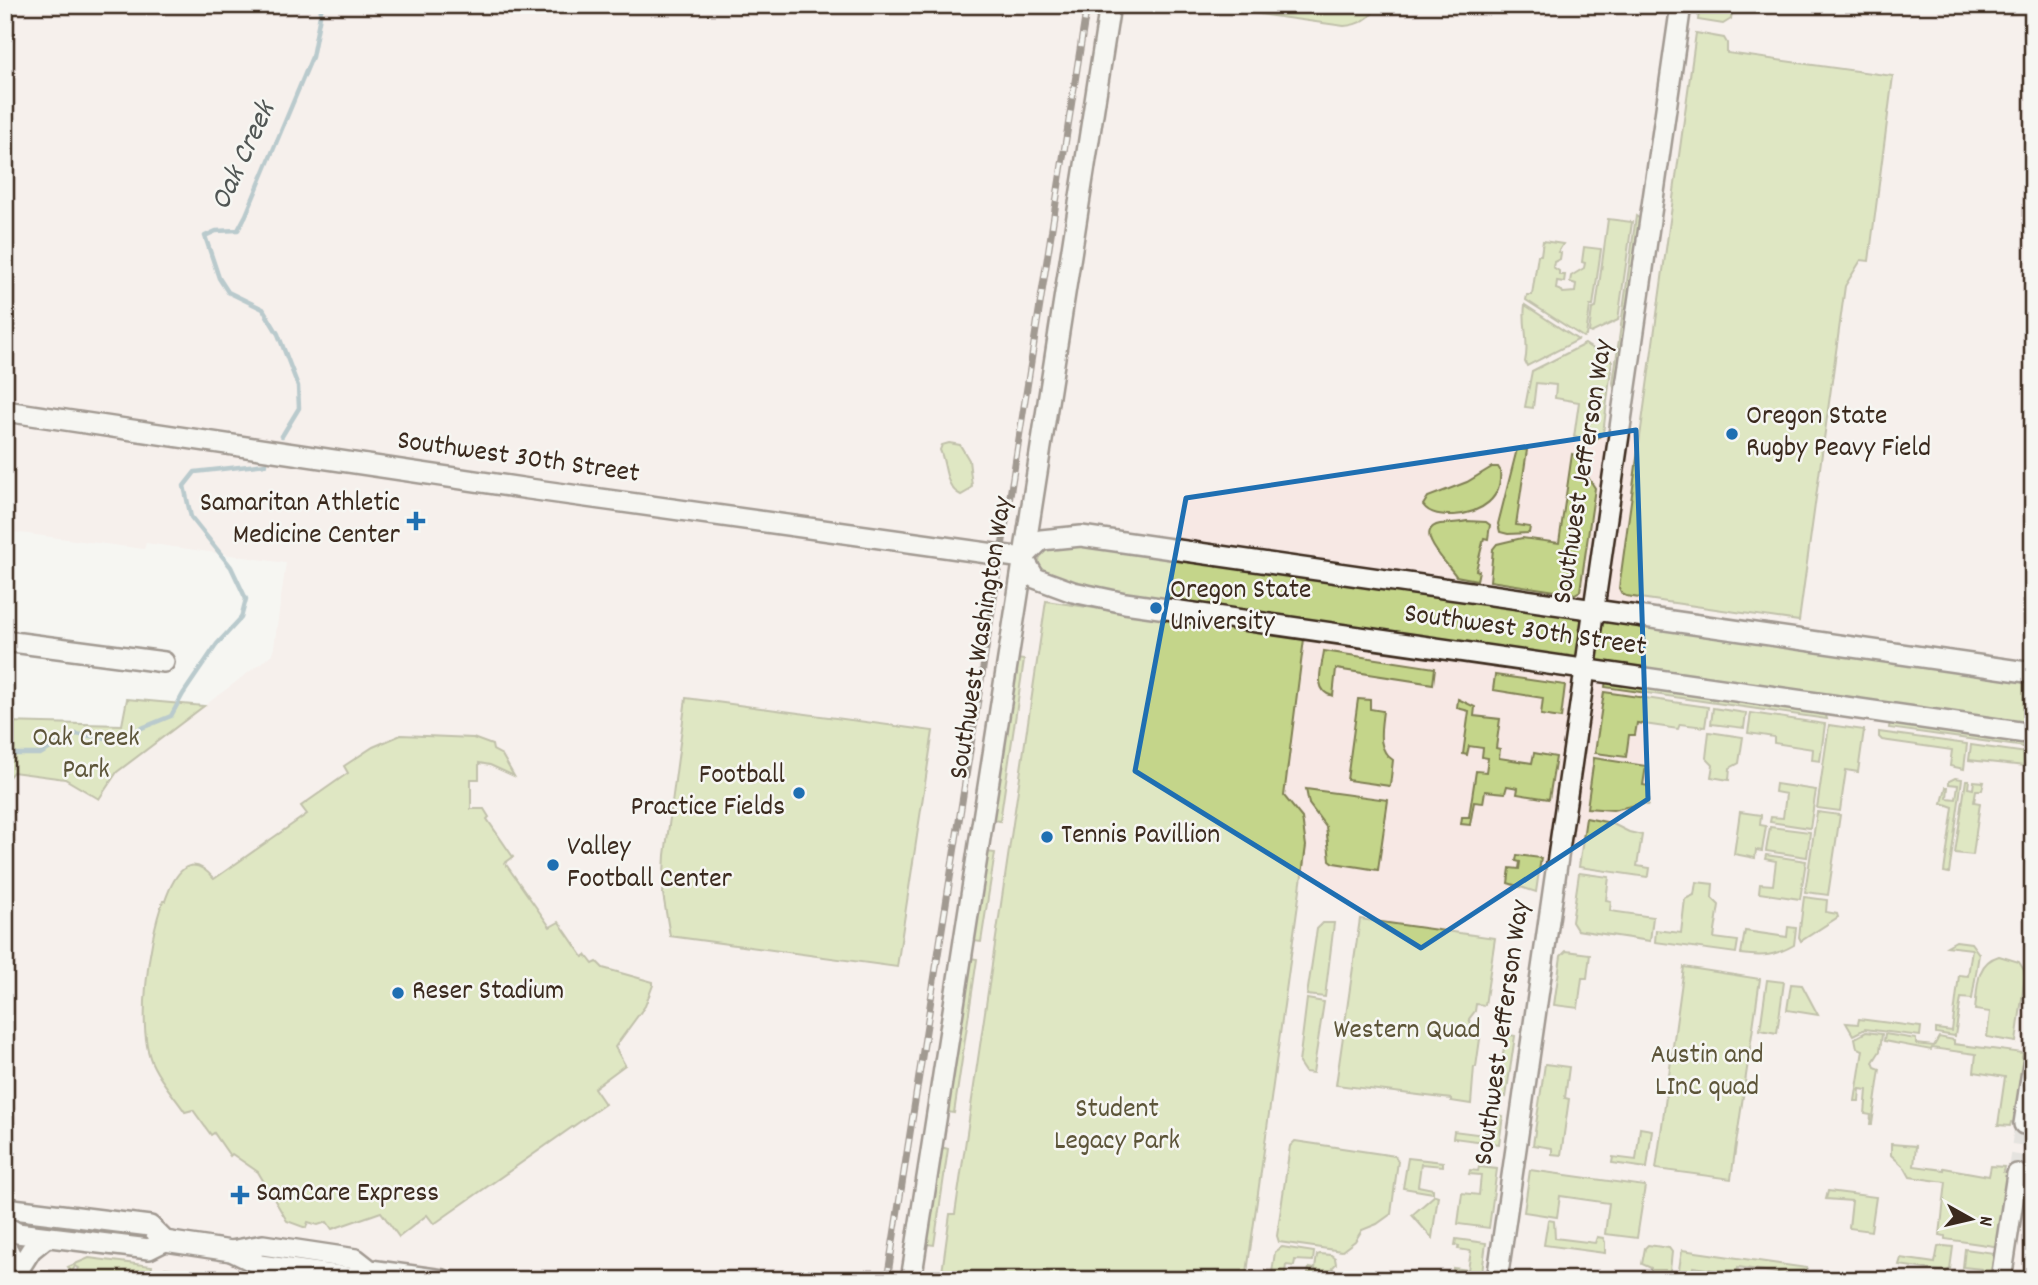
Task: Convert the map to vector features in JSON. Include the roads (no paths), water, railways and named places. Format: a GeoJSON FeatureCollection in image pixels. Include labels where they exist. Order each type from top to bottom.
{"type":"FeatureCollection","features":[{"type":"Feature","properties":{"kind":"main road"},"geometry":{"type":"LineString","coordinates":[[5,1250],[19,1276]]}},
{"type":"Feature","properties":{"kind":"street","name":"Southwest Washington Way"},"geometry":{"type":"LineString","coordinates":[[911,1280],[1110,5]]}},
{"type":"Feature","properties":{"kind":"street","name":"Southwest Jefferson Way"},"geometry":{"type":"LineString","coordinates":[[1497,1280],[1681,5]]}},
{"type":"Feature","properties":{"kind":"street","name":"Southwest 30th Street"},"geometry":{"type":"LineString","coordinates":[[5,411],[515,487],[1023,558]]}},
{"type":"Feature","properties":{"kind":"street","name":"Southwest 30th Street"},"geometry":{"type":"LineString","coordinates":[[1023,558],[1041,541],[1081,536],[2033,673]]}},
{"type":"Feature","properties":{"kind":"street","name":"Southwest 30th Street"},"geometry":{"type":"LineString","coordinates":[[1023,558],[1035,578],[1073,592],[1125,603],[2033,734]]}},
{"type":"Feature","properties":{"kind":"street"},"geometry":{"type":"LineString","coordinates":[[5,641],[164,663]]}},
{"type":"Feature","properties":{"kind":"street"},"geometry":{"type":"LineString","coordinates":[[2024,1124],[2033,1064]]}},
{"type":"Feature","properties":{"kind":"street"},"geometry":{"type":"LineString","coordinates":[[2001,1280],[2017,1174]]}},
{"type":"Feature","properties":{"kind":"street"},"geometry":{"type":"LineString","coordinates":[[5,1208],[150,1226],[164,1241]]}},
{"type":"Feature","properties":{"kind":"street"},"geometry":{"type":"LineString","coordinates":[[5,1226],[18,1233],[149,1249],[164,1241],[231,1251],[260,1265],[341,1277],[354,1278],[370,1270],[443,1280]]}},
{"type":"Feature","properties":{"kind":"street"},"geometry":{"type":"LineString","coordinates":[[19,1276],[31,1250],[47,1237]]}},
{"type":"Feature","properties":{"kind":"waterway","name":"Oak Creek"},"geometry":{"type":"LineString","coordinates":[[282,436],[299,408],[298,386],[278,334],[263,309],[228,292],[219,278],[205,236],[216,231],[238,230],[246,215],[312,57],[322,5]]}},
{"type":"Feature","properties":{"kind":"waterway","name":"Oak Creek"},"geometry":{"type":"LineString","coordinates":[[5,754],[40,754],[75,734],[115,739],[171,716],[217,644],[241,618],[246,599],[231,567],[191,517],[184,486],[195,472],[266,464]]}},
{"type":"Feature","properties":{"kind":"tunnel"},"geometry":{"type":"LineString","coordinates":[[2017,1174],[2024,1124]]}},
{"type":"Feature","properties":{"kind":"railway"},"geometry":{"type":"LineString","coordinates":[[887,1280],[1087,5]]}},
{"type":"Feature","properties":{"kind":"place","name":"Oregon State Rugby Peavy Field"},"geometry":{"type":"Point","coordinates":[1732,434]}},
{"type":"Feature","properties":{"kind":"place","name":"Samaritan Athletic Medicine Center"},"geometry":{"type":"Point","coordinates":[416,521]}},
{"type":"Feature","properties":{"kind":"place","name":"Oregon State University"},"geometry":{"type":"Point","coordinates":[1156,608]}},
{"type":"Feature","properties":{"kind":"place","name":"Football Practice Fields"},"geometry":{"type":"Point","coordinates":[799,793]}},
{"type":"Feature","properties":{"kind":"place","name":"Tennis Pavillion"},"geometry":{"type":"Point","coordinates":[1047,837]}},
{"type":"Feature","properties":{"kind":"place","name":"Valley Football Center"},"geometry":{"type":"Point","coordinates":[553,865]}},
{"type":"Feature","properties":{"kind":"place","name":"Reser Stadium"},"geometry":{"type":"Point","coordinates":[398,993]}},
{"type":"Feature","properties":{"kind":"place","name":"SamCare Express"},"geometry":{"type":"Point","coordinates":[240,1195]}},
{"type":"Feature","properties":{"kind":"park label","name":"Oak Creek Park"},"geometry":{"type":"Point","coordinates":[86,756]}},
{"type":"Feature","properties":{"kind":"park label","name":"Western Quad"},"geometry":{"type":"Point","coordinates":[1407,1032]}},
{"type":"Feature","properties":{"kind":"park label","name":"Austin and LInC quad"},"geometry":{"type":"Point","coordinates":[1707,1073]}},
{"type":"Feature","properties":{"kind":"park label","name":"Student Legacy Park"},"geometry":{"type":"Point","coordinates":[1117,1127]}}]}
